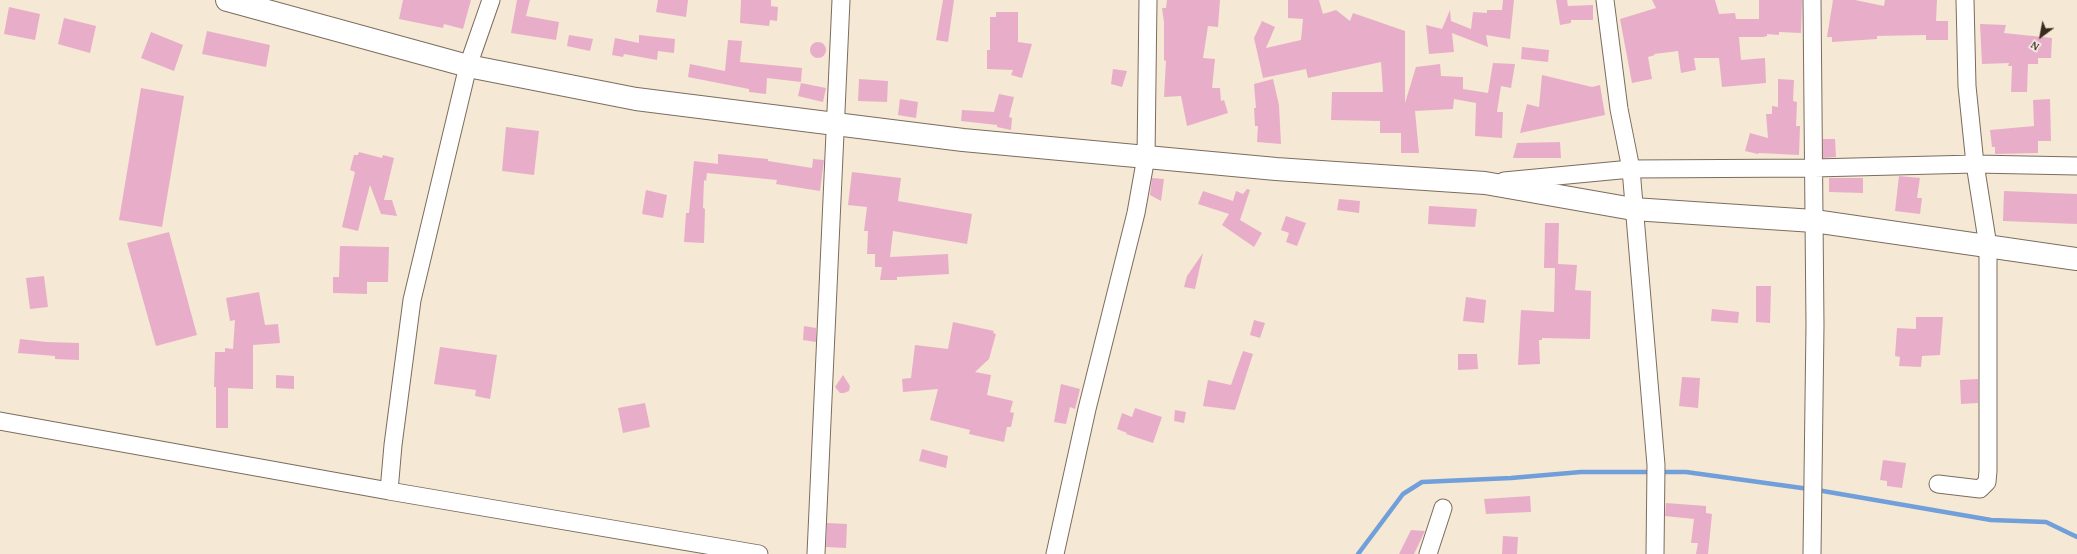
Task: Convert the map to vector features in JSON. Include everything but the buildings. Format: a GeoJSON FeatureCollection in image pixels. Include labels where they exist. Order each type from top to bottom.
{"type":"FeatureCollection","features":[{"type":"Feature","properties":{"kind":"main road"},"geometry":{"type":"LineString","coordinates":[[227,0],[468,66],[636,99],[963,140],[1276,169],[1485,183],[1633,209],[1814,221],[2077,259]]}},
{"type":"Feature","properties":{"kind":"street"},"geometry":{"type":"LineString","coordinates":[[389,491],[393,446],[412,300],[468,66],[491,0]]}},
{"type":"Feature","properties":{"kind":"street"},"geometry":{"type":"LineString","coordinates":[[816,554],[841,0]]}},
{"type":"Feature","properties":{"kind":"street"},"geometry":{"type":"LineString","coordinates":[[1055,554],[1087,409],[1136,214],[1146,157],[1148,0]]}},
{"type":"Feature","properties":{"kind":"street"},"geometry":{"type":"LineString","coordinates":[[1605,0],[1619,109],[1631,169],[1633,209],[1656,465],[1655,554]]}},
{"type":"Feature","properties":{"kind":"street"},"geometry":{"type":"LineString","coordinates":[[1812,0],[1816,325],[1812,554]]}},
{"type":"Feature","properties":{"kind":"street"},"geometry":{"type":"LineString","coordinates":[[1938,484],[1980,489],[1986,482],[1988,471],[1988,246],[1975,164],[1967,86],[1965,0]]}},
{"type":"Feature","properties":{"kind":"street"},"geometry":{"type":"LineString","coordinates":[[1485,183],[1631,169],[1814,168],[1975,164],[2077,166]]}},
{"type":"Feature","properties":{"kind":"street"},"geometry":{"type":"LineString","coordinates":[[0,421],[389,491],[759,554]]}},
{"type":"Feature","properties":{"kind":"street"},"geometry":{"type":"LineString","coordinates":[[1428,554],[1443,508]]}},
{"type":"Feature","properties":{"kind":"waterway"},"geometry":{"type":"LineString","coordinates":[[1358,554],[1403,494],[1422,482],[1511,478],[1581,472],[1652,472]]}},
{"type":"Feature","properties":{"kind":"waterway"},"geometry":{"type":"LineString","coordinates":[[1660,472],[1686,472],[1809,489]]}},
{"type":"Feature","properties":{"kind":"waterway"},"geometry":{"type":"LineString","coordinates":[[1817,490],[1991,520],[2046,522],[2077,537]]}}]}
